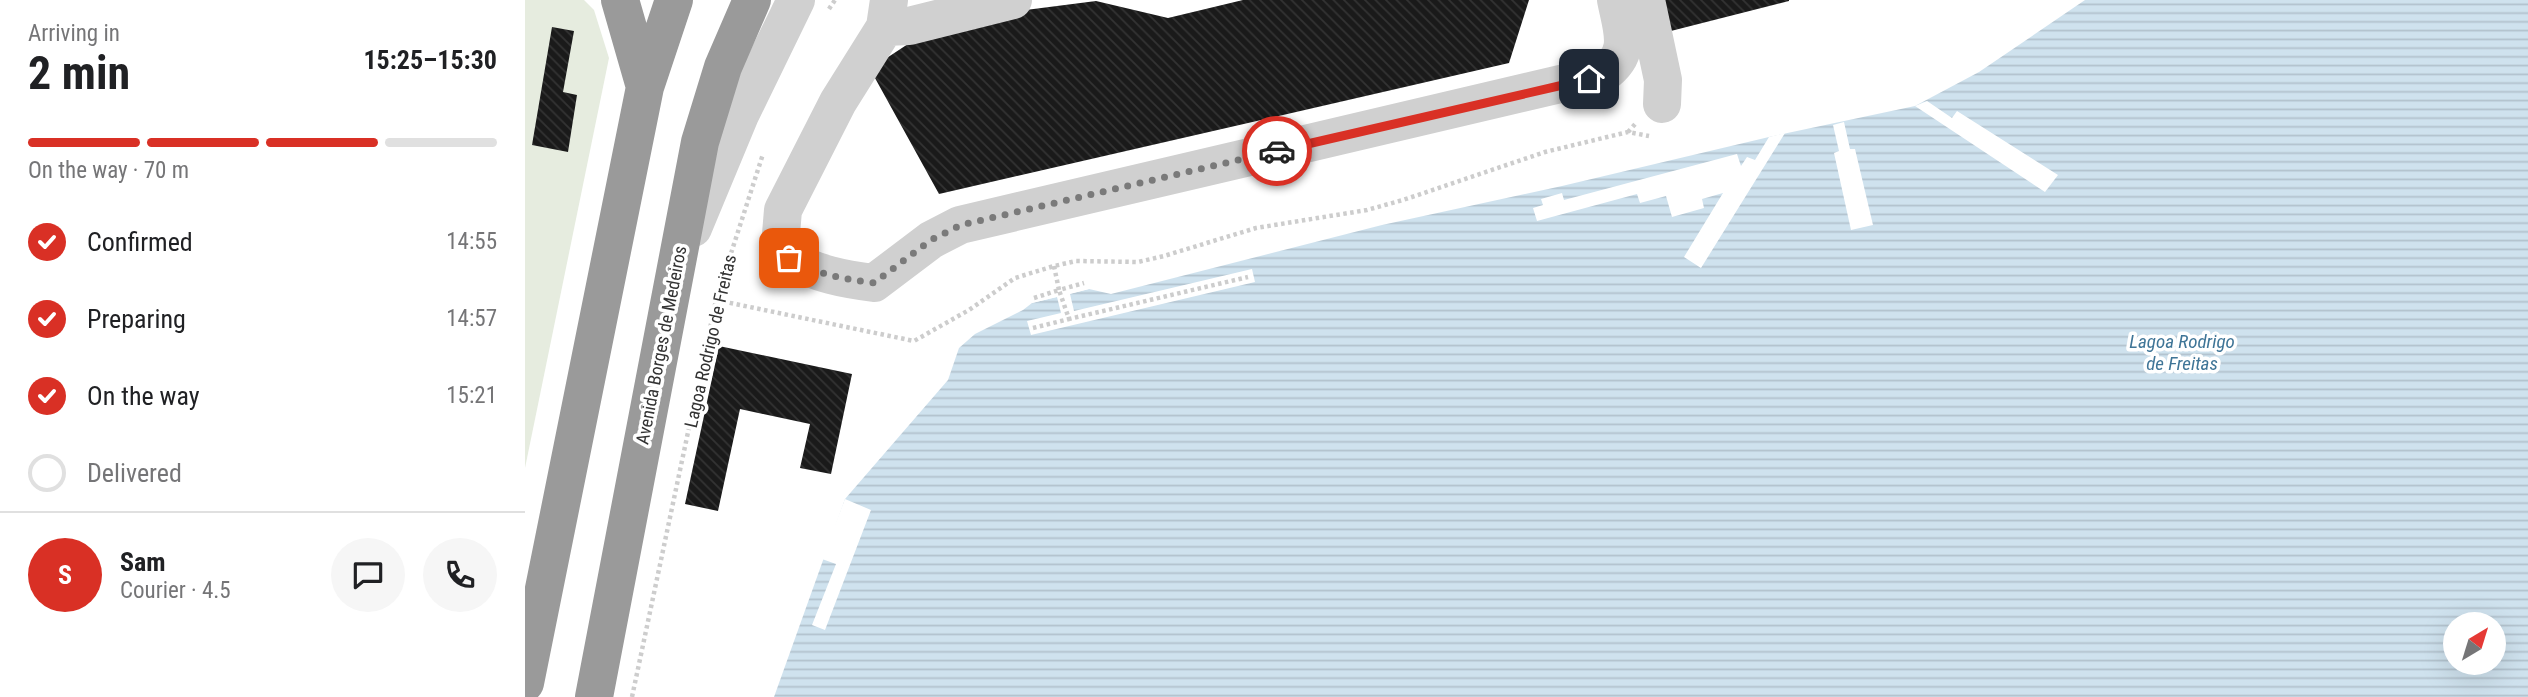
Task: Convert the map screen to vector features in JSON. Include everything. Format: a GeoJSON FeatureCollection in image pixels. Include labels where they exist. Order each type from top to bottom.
{"type":"FeatureCollection","features":[{"type":"Feature","properties":{"kind":"highway"},"geometry":{"type":"LineString","coordinates":[[619,0],[645,87]]}},
{"type":"Feature","properties":{"kind":"highway"},"geometry":{"type":"LineString","coordinates":[[525,683],[645,87],[674,0]]}},
{"type":"Feature","properties":{"kind":"highway","name":"Avenida Borges de Medeiros"},"geometry":{"type":"LineString","coordinates":[[594,697],[700,142],[723,67],[752,0]]}},
{"type":"Feature","properties":{"kind":"lane"},"geometry":{"type":"LineString","coordinates":[[1013,0],[909,26],[887,13],[783,211],[782,233],[789,258],[808,269],[874,283],[931,240],[961,225],[1603,74],[1616,65],[1622,53],[1623,38],[1616,0]]}},
{"type":"Feature","properties":{"kind":"lane"},"geometry":{"type":"LineString","coordinates":[[1646,0],[1663,79],[1663,104]]}},
{"type":"Feature","properties":{"kind":"lane"},"geometry":{"type":"LineString","coordinates":[[674,272],[740,115],[812,6]]}},
{"type":"Feature","properties":{"kind":"path"},"geometry":{"type":"LineString","coordinates":[[812,6],[835,0]]}},
{"type":"Feature","properties":{"kind":"path"},"geometry":{"type":"LineString","coordinates":[[716,300],[914,341],[969,310],[1015,278],[1055,266],[1076,261],[1138,261],[1197,247],[1255,228],[1367,210],[1440,189],[1545,152],[1627,132]]}},
{"type":"Feature","properties":{"kind":"path","name":"Lagoa Rodrigo de Freitas"},"geometry":{"type":"LineString","coordinates":[[632,697],[716,300],[765,148]]}},
{"type":"Feature","properties":{"kind":"path"},"geometry":{"type":"LineString","coordinates":[[1055,266],[1059,290],[1069,319]]}},
{"type":"Feature","properties":{"kind":"path"},"geometry":{"type":"LineString","coordinates":[[1033,328],[1248,277]]}},
{"type":"Feature","properties":{"kind":"path"},"geometry":{"type":"LineString","coordinates":[[1034,298],[1084,284]]}},
{"type":"Feature","properties":{"kind":"shaded area"},"geometry":{"type":"Polygon","coordinates":[[[525,0],[584,0],[594,10],[609,58],[525,468],[525,0]]]}},
{"type":"Feature","properties":{"kind":"water","name":"Lagoa Rodrigo de Freitas"},"geometry":{"type":"Polygon","coordinates":[[[2085,0],[2528,0],[2528,697],[774,697],[845,499],[948,380],[959,348],[975,334],[1032,303],[1089,289],[1111,294],[1382,225],[1915,106],[1979,72],[2085,0]]]}},
{"type":"Feature","properties":{"kind":"pier"},"geometry":{"type":"Polygon","coordinates":[[[1927,101],[1952,118],[1957,111],[2058,175],[2045,192],[1915,106],[1927,101]]]}},
{"type":"Feature","properties":{"kind":"pier"},"geometry":{"type":"Polygon","coordinates":[[[1844,122],[1850,149],[1855,149],[1873,225],[1851,230],[1834,153],[1839,151],[1833,125],[1844,122]]]}},
{"type":"Feature","properties":{"kind":"pier"},"geometry":{"type":"Polygon","coordinates":[[[1785,133],[1701,268],[1684,257],[1723,193],[1702,199],[1704,208],[1672,217],[1666,196],[1640,203],[1637,194],[1537,221],[1533,208],[1543,205],[1541,199],[1562,193],[1564,200],[1737,154],[1741,166],[1747,157],[1755,160],[1769,137],[1785,133]]]}},
{"type":"Feature","properties":{"kind":"pier"},"geometry":{"type":"Polygon","coordinates":[[[1252,269],[1255,282],[1031,335],[1027,321],[1061,313],[1057,297],[1032,303],[1031,299],[1088,286],[1089,289],[1070,294],[1074,311],[1252,269]]]}},
{"type":"Feature","properties":{"kind":"pier"},"geometry":{"type":"Polygon","coordinates":[[[845,499],[871,510],[825,630],[812,625],[836,564],[822,559],[845,499]]]}},
{"type":"Feature","properties":{"kind":"building"},"geometry":{"type":"Polygon","coordinates":[[[1243,0],[1529,0],[1509,63],[939,194],[870,69],[908,44],[1002,13],[1096,1],[1168,18],[1243,0]]]}},
{"type":"Feature","properties":{"kind":"building"},"geometry":{"type":"Polygon","coordinates":[[[1654,0],[1789,0],[1789,1],[1663,33],[1654,0]]]}},
{"type":"Feature","properties":{"kind":"building"},"geometry":{"type":"Polygon","coordinates":[[[552,27],[574,31],[563,92],[577,95],[568,152],[532,145],[552,27]]]}},
{"type":"Feature","properties":{"kind":"building"},"geometry":{"type":"Polygon","coordinates":[[[719,346],[852,374],[831,474],[800,468],[810,424],[740,409],[718,511],[685,504],[719,346]]]}},
{"type":"Feature","properties":{"kind":"way so far"},"geometry":{"type":"LineString","coordinates":[[789,258],[808,269],[874,283],[931,240],[961,225],[1277,151]]}},
{"type":"Feature","properties":{"kind":"route"},"geometry":{"type":"LineString","coordinates":[[1277,151],[1589,79]]}}]}
